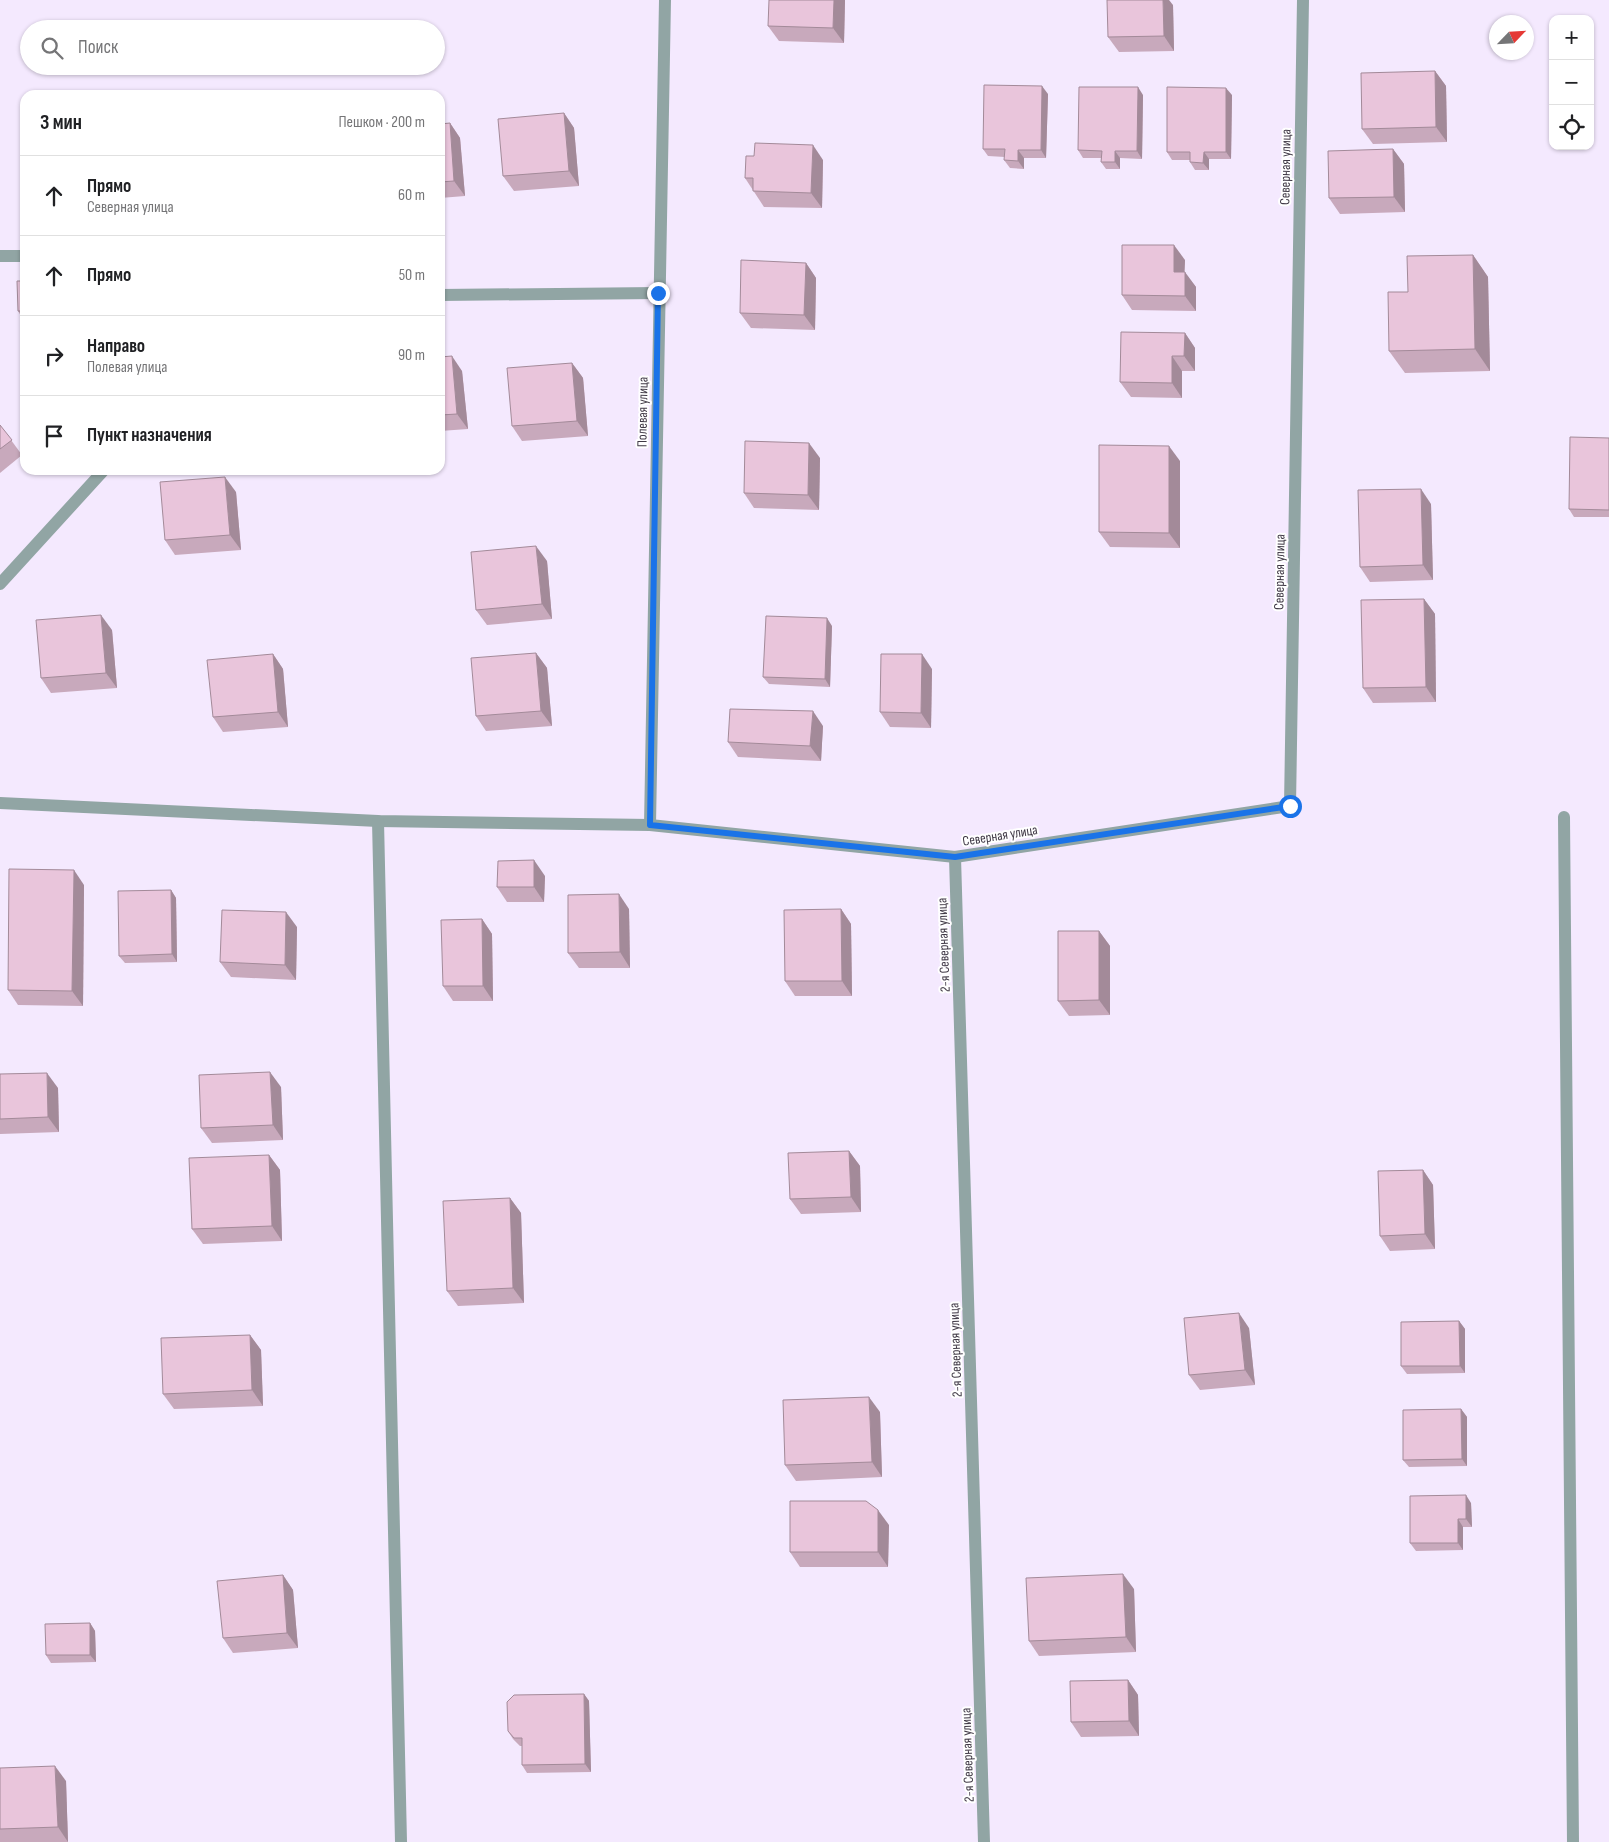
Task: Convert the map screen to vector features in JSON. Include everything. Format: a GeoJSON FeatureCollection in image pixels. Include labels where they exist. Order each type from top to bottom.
{"type":"FeatureCollection","features":[{"type":"Feature","properties":{"kind":"street","name":"Полевая улица"},"geometry":{"type":"LineString","coordinates":[[650,825],[658,293],[665,0]]}},
{"type":"Feature","properties":{"kind":"street","name":"Северная улица"},"geometry":{"type":"LineString","coordinates":[[955,857],[1290,806],[1303,0]]}},
{"type":"Feature","properties":{"kind":"street"},"geometry":{"type":"LineString","coordinates":[[0,256],[20,256]]}},
{"type":"Feature","properties":{"kind":"street"},"geometry":{"type":"LineString","coordinates":[[445,296],[658,293]]}},
{"type":"Feature","properties":{"kind":"street"},"geometry":{"type":"LineString","coordinates":[[0,584],[99,475]]}},
{"type":"Feature","properties":{"kind":"street"},"geometry":{"type":"LineString","coordinates":[[0,803],[378,821],[650,825],[955,857]]}},
{"type":"Feature","properties":{"kind":"street"},"geometry":{"type":"LineString","coordinates":[[1564,816],[1573,1842]]}},
{"type":"Feature","properties":{"kind":"street"},"geometry":{"type":"LineString","coordinates":[[378,821],[401,1842]]}},
{"type":"Feature","properties":{"kind":"street","name":"2-я Северная улица"},"geometry":{"type":"LineString","coordinates":[[955,857],[984,1842]]}},
{"type":"Feature","properties":{"kind":"building"},"geometry":{"type":"Polygon","coordinates":[[[769,0],[834,0],[833,28],[768,26],[769,0]]]}},
{"type":"Feature","properties":{"kind":"building"},"geometry":{"type":"Polygon","coordinates":[[[1107,0],[1163,0],[1164,36],[1108,37],[1107,0]]]}},
{"type":"Feature","properties":{"kind":"building"},"geometry":{"type":"Polygon","coordinates":[[[1435,71],[1436,127],[1362,129],[1361,73],[1435,71]]]}},
{"type":"Feature","properties":{"kind":"building"},"geometry":{"type":"Polygon","coordinates":[[[984,85],[1042,86],[1041,150],[1018,150],[1018,161],[1004,160],[1005,149],[983,149],[984,85]]]}},
{"type":"Feature","properties":{"kind":"building"},"geometry":{"type":"Polygon","coordinates":[[[1079,87],[1138,87],[1137,151],[1115,151],[1115,162],[1101,162],[1102,151],[1078,150],[1079,87]]]}},
{"type":"Feature","properties":{"kind":"building"},"geometry":{"type":"Polygon","coordinates":[[[1167,87],[1226,88],[1226,152],[1204,152],[1203,163],[1190,162],[1190,152],[1167,152],[1167,87]]]}},
{"type":"Feature","properties":{"kind":"building"},"geometry":{"type":"Polygon","coordinates":[[[564,113],[569,171],[503,176],[498,119],[564,113]]]}},
{"type":"Feature","properties":{"kind":"building"},"geometry":{"type":"Polygon","coordinates":[[[450,123],[454,181],[445,182],[445,124],[450,123]]]}},
{"type":"Feature","properties":{"kind":"building"},"geometry":{"type":"Polygon","coordinates":[[[755,143],[813,145],[811,193],[753,191],[753,178],[745,178],[746,156],[754,156],[755,143]]]}},
{"type":"Feature","properties":{"kind":"building"},"geometry":{"type":"Polygon","coordinates":[[[1393,149],[1394,197],[1329,198],[1328,151],[1393,149]]]}},
{"type":"Feature","properties":{"kind":"building"},"geometry":{"type":"Polygon","coordinates":[[[1122,245],[1174,245],[1174,272],[1185,272],[1185,296],[1122,295],[1122,245]]]}},
{"type":"Feature","properties":{"kind":"building"},"geometry":{"type":"Polygon","coordinates":[[[1473,255],[1475,349],[1389,351],[1388,292],[1408,292],[1407,256],[1473,255]]]}},
{"type":"Feature","properties":{"kind":"building"},"geometry":{"type":"Polygon","coordinates":[[[741,260],[806,263],[804,315],[740,313],[741,260]]]}},
{"type":"Feature","properties":{"kind":"building"},"geometry":{"type":"Polygon","coordinates":[[[17,281],[20,281],[20,311],[18,311],[17,281]]]}},
{"type":"Feature","properties":{"kind":"building"},"geometry":{"type":"Polygon","coordinates":[[[1121,332],[1185,333],[1184,356],[1172,356],[1172,383],[1120,382],[1121,332]]]}},
{"type":"Feature","properties":{"kind":"building"},"geometry":{"type":"Polygon","coordinates":[[[452,356],[457,414],[445,415],[445,357],[452,356]]]}},
{"type":"Feature","properties":{"kind":"building"},"geometry":{"type":"Polygon","coordinates":[[[572,363],[577,421],[512,426],[507,368],[572,363]]]}},
{"type":"Feature","properties":{"kind":"building"},"geometry":{"type":"Polygon","coordinates":[[[0,425],[12,440],[0,449],[0,425]]]}},
{"type":"Feature","properties":{"kind":"building"},"geometry":{"type":"Polygon","coordinates":[[[1570,437],[1609,438],[1609,510],[1569,509],[1570,437]]]}},
{"type":"Feature","properties":{"kind":"building"},"geometry":{"type":"Polygon","coordinates":[[[745,441],[809,443],[808,495],[744,493],[745,441]]]}},
{"type":"Feature","properties":{"kind":"building"},"geometry":{"type":"Polygon","coordinates":[[[1099,445],[1169,446],[1169,533],[1099,532],[1099,445]]]}},
{"type":"Feature","properties":{"kind":"building"},"geometry":{"type":"Polygon","coordinates":[[[225,477],[230,535],[165,540],[160,482],[225,477]]]}},
{"type":"Feature","properties":{"kind":"building"},"geometry":{"type":"Polygon","coordinates":[[[1421,489],[1423,565],[1360,567],[1358,490],[1421,489]]]}},
{"type":"Feature","properties":{"kind":"building"},"geometry":{"type":"Polygon","coordinates":[[[536,546],[542,604],[476,610],[471,552],[536,546]]]}},
{"type":"Feature","properties":{"kind":"building"},"geometry":{"type":"Polygon","coordinates":[[[1424,599],[1426,687],[1363,688],[1361,600],[1424,599]]]}},
{"type":"Feature","properties":{"kind":"building"},"geometry":{"type":"Polygon","coordinates":[[[101,615],[106,673],[41,678],[36,620],[101,615]]]}},
{"type":"Feature","properties":{"kind":"building"},"geometry":{"type":"Polygon","coordinates":[[[766,616],[827,618],[825,679],[763,677],[766,616]]]}},
{"type":"Feature","properties":{"kind":"building"},"geometry":{"type":"Polygon","coordinates":[[[536,653],[541,711],[476,716],[471,658],[536,653]]]}},
{"type":"Feature","properties":{"kind":"building"},"geometry":{"type":"Polygon","coordinates":[[[273,654],[278,712],[213,717],[207,660],[273,654]]]}},
{"type":"Feature","properties":{"kind":"building"},"geometry":{"type":"Polygon","coordinates":[[[881,654],[922,654],[921,713],[880,712],[881,654]]]}},
{"type":"Feature","properties":{"kind":"building"},"geometry":{"type":"Polygon","coordinates":[[[730,709],[813,711],[810,746],[728,742],[730,709]]]}},
{"type":"Feature","properties":{"kind":"building"},"geometry":{"type":"Polygon","coordinates":[[[534,860],[534,887],[497,887],[498,861],[534,860]]]}},
{"type":"Feature","properties":{"kind":"building"},"geometry":{"type":"Polygon","coordinates":[[[9,869],[74,870],[72,991],[8,990],[9,869]]]}},
{"type":"Feature","properties":{"kind":"building"},"geometry":{"type":"Polygon","coordinates":[[[171,890],[172,954],[119,956],[118,891],[171,890]]]}},
{"type":"Feature","properties":{"kind":"building"},"geometry":{"type":"Polygon","coordinates":[[[619,894],[620,952],[568,953],[568,895],[619,894]]]}},
{"type":"Feature","properties":{"kind":"building"},"geometry":{"type":"Polygon","coordinates":[[[841,909],[842,981],[785,981],[784,910],[841,909]]]}},
{"type":"Feature","properties":{"kind":"building"},"geometry":{"type":"Polygon","coordinates":[[[222,910],[286,912],[285,965],[220,962],[222,910]]]}},
{"type":"Feature","properties":{"kind":"building"},"geometry":{"type":"Polygon","coordinates":[[[482,919],[483,986],[443,986],[441,920],[482,919]]]}},
{"type":"Feature","properties":{"kind":"building"},"geometry":{"type":"Polygon","coordinates":[[[1058,931],[1099,931],[1099,1000],[1058,1001],[1058,931]]]}},
{"type":"Feature","properties":{"kind":"building"},"geometry":{"type":"Polygon","coordinates":[[[270,1072],[273,1125],[201,1128],[199,1075],[270,1072]]]}},
{"type":"Feature","properties":{"kind":"building"},"geometry":{"type":"Polygon","coordinates":[[[47,1073],[48,1117],[0,1119],[0,1074],[47,1073]]]}},
{"type":"Feature","properties":{"kind":"building"},"geometry":{"type":"Polygon","coordinates":[[[849,1151],[851,1197],[790,1199],[788,1153],[849,1151]]]}},
{"type":"Feature","properties":{"kind":"building"},"geometry":{"type":"Polygon","coordinates":[[[269,1155],[272,1226],[192,1229],[189,1158],[269,1155]]]}},
{"type":"Feature","properties":{"kind":"building"},"geometry":{"type":"Polygon","coordinates":[[[1423,1170],[1425,1234],[1380,1236],[1378,1171],[1423,1170]]]}},
{"type":"Feature","properties":{"kind":"building"},"geometry":{"type":"Polygon","coordinates":[[[510,1198],[513,1288],[447,1291],[443,1201],[510,1198]]]}},
{"type":"Feature","properties":{"kind":"building"},"geometry":{"type":"Polygon","coordinates":[[[1239,1313],[1245,1370],[1189,1375],[1184,1318],[1239,1313]]]}},
{"type":"Feature","properties":{"kind":"building"},"geometry":{"type":"Polygon","coordinates":[[[1459,1321],[1460,1366],[1401,1366],[1401,1322],[1459,1321]]]}},
{"type":"Feature","properties":{"kind":"building"},"geometry":{"type":"Polygon","coordinates":[[[250,1335],[252,1390],[163,1394],[161,1338],[250,1335]]]}},
{"type":"Feature","properties":{"kind":"building"},"geometry":{"type":"Polygon","coordinates":[[[869,1397],[872,1462],[785,1465],[783,1400],[869,1397]]]}},
{"type":"Feature","properties":{"kind":"building"},"geometry":{"type":"Polygon","coordinates":[[[1461,1409],[1462,1459],[1403,1460],[1403,1410],[1461,1409]]]}},
{"type":"Feature","properties":{"kind":"building"},"geometry":{"type":"Polygon","coordinates":[[[1466,1495],[1466,1519],[1458,1519],[1458,1543],[1410,1543],[1410,1496],[1466,1495]]]}},
{"type":"Feature","properties":{"kind":"building"},"geometry":{"type":"Polygon","coordinates":[[[790,1501],[866,1501],[878,1510],[878,1552],[790,1552],[790,1501]]]}},
{"type":"Feature","properties":{"kind":"building"},"geometry":{"type":"Polygon","coordinates":[[[1123,1574],[1126,1637],[1029,1641],[1026,1578],[1123,1574]]]}},
{"type":"Feature","properties":{"kind":"building"},"geometry":{"type":"Polygon","coordinates":[[[283,1575],[287,1633],[223,1638],[217,1581],[283,1575]]]}},
{"type":"Feature","properties":{"kind":"building"},"geometry":{"type":"Polygon","coordinates":[[[90,1623],[90,1655],[46,1655],[45,1624],[90,1623]]]}},
{"type":"Feature","properties":{"kind":"building"},"geometry":{"type":"Polygon","coordinates":[[[1128,1680],[1129,1721],[1071,1722],[1070,1681],[1128,1680]]]}},
{"type":"Feature","properties":{"kind":"building"},"geometry":{"type":"Polygon","coordinates":[[[584,1694],[585,1764],[522,1765],[522,1738],[514,1738],[508,1731],[507,1702],[514,1695],[584,1694]]]}},
{"type":"Feature","properties":{"kind":"building"},"geometry":{"type":"Polygon","coordinates":[[[55,1766],[58,1827],[0,1829],[0,1768],[55,1766]]]}},
{"type":"Feature","properties":{"kind":"route"},"geometry":{"type":"LineString","coordinates":[[658,293],[650,825],[955,857],[1290,806]]}}]}
